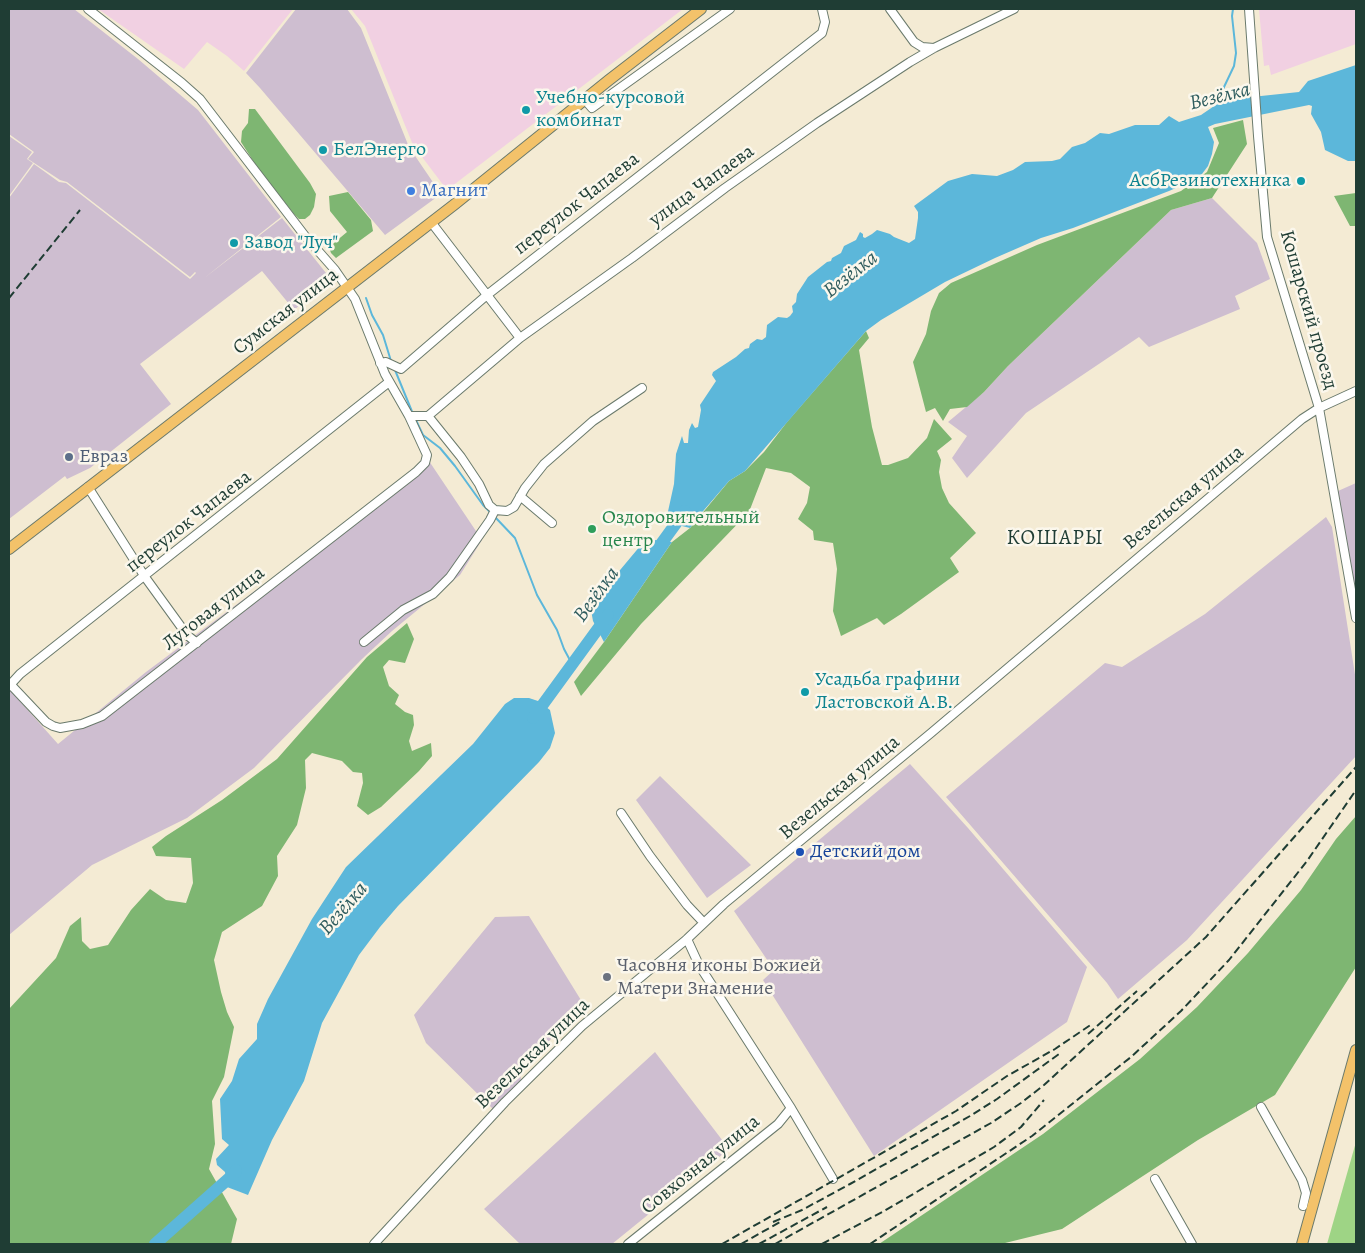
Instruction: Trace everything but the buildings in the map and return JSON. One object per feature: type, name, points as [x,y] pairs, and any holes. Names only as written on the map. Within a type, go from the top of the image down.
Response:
[{"type":"main road","name":"Сумская улица","points":[[9,549],[431,222],[701,9]]},
{"type":"main road","points":[[1302,1244],[1356,1050]]},
{"type":"street","points":[[88,9],[200,99],[355,298],[380,363],[409,416],[428,416],[461,457],[479,484],[489,505],[494,510],[507,511],[514,507],[525,488],[544,464],[593,421],[642,388]]},
{"type":"street","points":[[585,100],[592,108],[730,9]]},
{"type":"street","name":"переулок Чапаева","points":[[380,363],[386,362],[401,369],[487,295],[822,33],[826,22],[822,9]]},
{"type":"street","points":[[890,9],[914,42],[922,47],[934,48]]},
{"type":"street","name":"улица Чапаева","points":[[428,416],[520,338],[817,123],[934,48],[1014,9]]},
{"type":"street","name":"Кошарский проезд","points":[[1249,9],[1267,237],[1319,408],[1356,618]]},
{"type":"street","points":[[910,62],[914,52],[914,42]]},
{"type":"street","points":[[431,222],[520,338]]},
{"type":"street","name":"переулок Чапаева","points":[[10,686],[20,674],[145,577],[389,382]]},
{"type":"street","name":"Везельская улица","points":[[374,1244],[505,1102],[570,1039],[687,940],[724,904],[938,727],[1302,419],[1319,408],[1356,391]]},
{"type":"street","name":"Луговая улица","points":[[10,686],[46,722],[53,726],[60,728],[82,724],[102,716],[416,472],[425,463],[427,455],[409,416]]},
{"type":"street","points":[[88,487],[145,577],[187,635],[197,644]]},
{"type":"street","points":[[520,496],[552,523]]},
{"type":"street","points":[[364,642],[403,610],[433,594],[450,577],[490,520],[494,510]]},
{"type":"street","points":[[620,813],[687,905],[704,923]]},
{"type":"street","points":[[687,940],[699,965],[791,1108],[833,1179]]},
{"type":"street","points":[[1261,1107],[1302,1180],[1306,1193],[1303,1206]]},
{"type":"street","name":"Совхозная улица","points":[[628,1244],[778,1124],[791,1108]]},
{"type":"street","points":[[1155,1179],[1192,1244]]},
{"type":"shaded area","points":[[9,9],[74,9],[138,59],[198,110],[281,217],[203,279],[282,218],[326,273],[327,279],[325,284],[294,310],[262,271],[140,364],[171,404],[90,468],[67,479],[65,476],[9,519],[9,198],[34,164],[59,182],[66,183],[190,279],[196,273],[190,277],[67,182],[60,180],[28,159],[34,152],[9,134]]},
{"type":"shaded area","points":[[98,9],[293,9],[244,71],[207,42],[184,69]]},
{"type":"shaded area","points":[[296,9],[347,9],[361,28],[409,147],[441,194],[385,235],[246,73]]},
{"type":"shaded area","points":[[351,9],[683,9],[447,190],[413,145],[365,26]]},
{"type":"shaded area","points":[[1259,9],[1356,9],[1356,44],[1271,75],[1269,65],[1264,66]]},
{"type":"shaded area","points":[[9,136],[32,152],[27,159],[33,163],[9,196]]},
{"type":"shaded area","points":[[1212,198],[1257,243],[1270,279],[1235,296],[1240,309],[1149,347],[1139,337],[1026,413],[967,478],[952,458],[967,436],[948,422],[984,392],[1008,366],[1171,210]]},
{"type":"shaded area","points":[[429,461],[482,540],[460,575],[392,631],[362,659],[254,768],[187,818],[92,865],[9,935],[9,689],[58,744],[146,672]]},
{"type":"shaded area","points":[[1356,483],[1356,590],[1355,590],[1338,491]]},
{"type":"shaded area","points":[[1326,517],[1332,527],[1356,681],[1356,756],[1187,940],[1118,999],[1107,983],[946,797],[1105,663],[1122,667],[1205,614]]},
{"type":"shaded area","points":[[910,764],[968,828],[1087,967],[1067,1022],[874,1156],[763,980],[774,970],[734,911]]},
{"type":"shaded area","points":[[660,776],[751,865],[707,898],[636,800]]},
{"type":"shaded area","points":[[529,916],[584,1005],[520,1071],[521,1081],[493,1109],[426,1043],[414,1015],[495,917]]},
{"type":"shaded area","points":[[655,1052],[729,1149],[612,1244],[520,1244],[484,1209]]},
{"type":"green space","points":[[249,109],[255,109],[310,183],[316,194],[314,207],[310,215],[305,219],[299,219],[294,214],[259,170],[241,142],[242,131],[248,123]]},
{"type":"green space","points":[[1243,120],[1247,144],[1212,198],[1171,210],[967,407],[950,409],[943,421],[935,408],[926,412],[913,362],[926,334],[931,311],[939,293],[951,283],[1037,245],[1181,191],[1207,172],[1219,143],[1213,128]]},
{"type":"green space","points":[[348,192],[371,220],[373,231],[336,258],[331,253],[329,247],[347,232],[330,211],[329,196]]},
{"type":"green space","points":[[1356,193],[1356,226],[1350,226],[1334,196]]},
{"type":"green space","points":[[866,331],[869,338],[859,350],[872,427],[882,465],[888,465],[908,458],[927,438],[934,419],[952,439],[937,451],[941,460],[939,472],[942,488],[949,503],[976,533],[950,558],[959,572],[884,625],[877,618],[841,636],[833,611],[837,569],[833,543],[814,540],[813,531],[798,519],[807,503],[810,487],[791,473],[766,468],[749,512],[641,624],[581,696],[574,682],[604,642],[672,542],[690,528],[729,481],[745,471],[764,452],[787,422]]},
{"type":"green space","points":[[407,623],[414,639],[405,663],[389,660],[383,667],[389,686],[399,695],[395,704],[405,712],[413,715],[414,725],[409,741],[412,751],[431,743],[432,756],[381,807],[368,815],[357,806],[363,783],[362,773],[353,772],[342,761],[312,753],[305,760],[306,788],[297,825],[277,856],[278,876],[262,906],[222,932],[214,960],[221,992],[234,1027],[224,1077],[212,1101],[215,1144],[209,1169],[237,1219],[231,1244],[9,1244],[9,1009],[56,958],[70,926],[81,917],[82,941],[90,949],[108,945],[131,910],[150,889],[166,900],[186,903],[193,883],[191,858],[156,856],[152,847],[222,800],[277,759],[367,657]]},
{"type":"green space","points":[[1356,816],[1356,967],[1275,1095],[1198,1140],[1062,1229],[1001,1244],[879,1244],[1043,1134],[1140,1059],[1197,1007],[1248,953],[1301,890],[1336,839]]},
{"type":"green space","points":[[1356,1142],[1356,1244],[1327,1244]]},
{"type":"water","points":[[1356,65],[1356,161],[1348,161],[1325,150],[1321,132],[1311,114],[1312,106],[1309,105],[1208,127],[1214,142],[1208,166],[1202,174],[1190,182],[1169,191],[1073,228],[1041,238],[995,258],[945,282],[881,320],[866,331],[745,471],[729,481],[690,528],[674,524],[667,516],[674,484],[676,454],[682,436],[684,443],[688,443],[689,430],[692,423],[695,428],[698,427],[700,405],[716,381],[712,375],[713,372],[749,348],[750,344],[757,339],[762,340],[766,337],[767,325],[778,317],[787,318],[790,316],[793,312],[792,306],[796,302],[797,294],[808,277],[841,253],[844,246],[856,240],[860,232],[865,238],[877,230],[909,243],[915,239],[918,218],[918,212],[914,206],[948,181],[972,174],[997,176],[1013,170],[1025,162],[1060,159],[1072,147],[1085,143],[1100,133],[1109,134],[1135,125],[1159,125],[1169,116],[1179,122],[1201,115],[1223,100],[1299,92],[1308,81]]},
{"type":"water","points":[[646,539],[672,542],[604,642],[593,621],[591,610],[595,600]]},
{"type":"water","points":[[514,698],[529,698],[538,701],[550,710],[555,733],[550,748],[539,762],[398,906],[359,955],[322,1023],[304,1081],[272,1140],[248,1195],[227,1187],[225,1172],[217,1165],[216,1159],[229,1145],[222,1139],[220,1099],[232,1081],[239,1059],[257,1039],[257,1024],[268,999],[312,919],[346,867],[473,744],[505,704]]},
{"type":"waterway","points":[[1223,100],[1224,87],[1234,66],[1236,53],[1233,9]]},
{"type":"waterway","points":[[366,298],[372,315],[383,335],[391,361]]},
{"type":"waterway","points":[[395,370],[413,414]]},
{"type":"waterway","points":[[415,418],[423,435],[440,448],[491,513]]},
{"type":"waterway","name":"Везёлка","points":[[653,555],[685,511]]},
{"type":"waterway","points":[[494,516],[515,538],[537,595],[557,630],[572,664]]},
{"type":"waterway","name":"Везёлка","points":[[533,718],[608,615]]},
{"type":"waterway","name":"Везёлка","points":[[155,1244],[235,1173],[236,1170]]},
{"type":"railway","points":[[9,298],[80,210]]},
{"type":"railway","points":[[775,1244],[991,1123],[1044,1085],[1206,937],[1356,767]]},
{"type":"railway","points":[[870,1244],[1032,1136],[1131,1057],[1181,1011],[1229,960],[1307,861],[1356,790]]},
{"type":"railway","points":[[1088,1034],[1137,991]]},
{"type":"railway","points":[[722,1244],[956,1111],[1007,1076],[1055,1049],[1092,1024]]},
{"type":"railway","points":[[773,1222],[802,1210],[970,1116],[1059,1054]]},
{"type":"railway","points":[[822,1244],[884,1211],[994,1147],[1021,1127],[1044,1100]]},
{"type":"railway","points":[[759,1244],[827,1207]]},
{"type":"railway","points":[[741,1244],[780,1222]]},
{"type":"place","name":"Учебно-курсовой комбинат","points":[[526,110]]},
{"type":"place","name":"БелЭнерго","points":[[323,150]]},
{"type":"place","name":"АсбРезинотехника","points":[[1301,181]]},
{"type":"place","name":"Магнит","points":[[411,191]]},
{"type":"place","name":"Завод \"Луч\"","points":[[234,243]]},
{"type":"place","name":"Евраз","points":[[69,457]]},
{"type":"place","name":"Оздоровительный центр","points":[[592,529]]},
{"type":"place","name":"Усадьба графини Ластовской А.В.","points":[[805,692]]},
{"type":"place","name":"Детский дом","points":[[800,852]]},
{"type":"place","name":"Часовня иконы Божией Матери Знамение","points":[[607,977]]},
{"type":"district","name":"КОШАРЫ","points":[[1055,539]]}]
